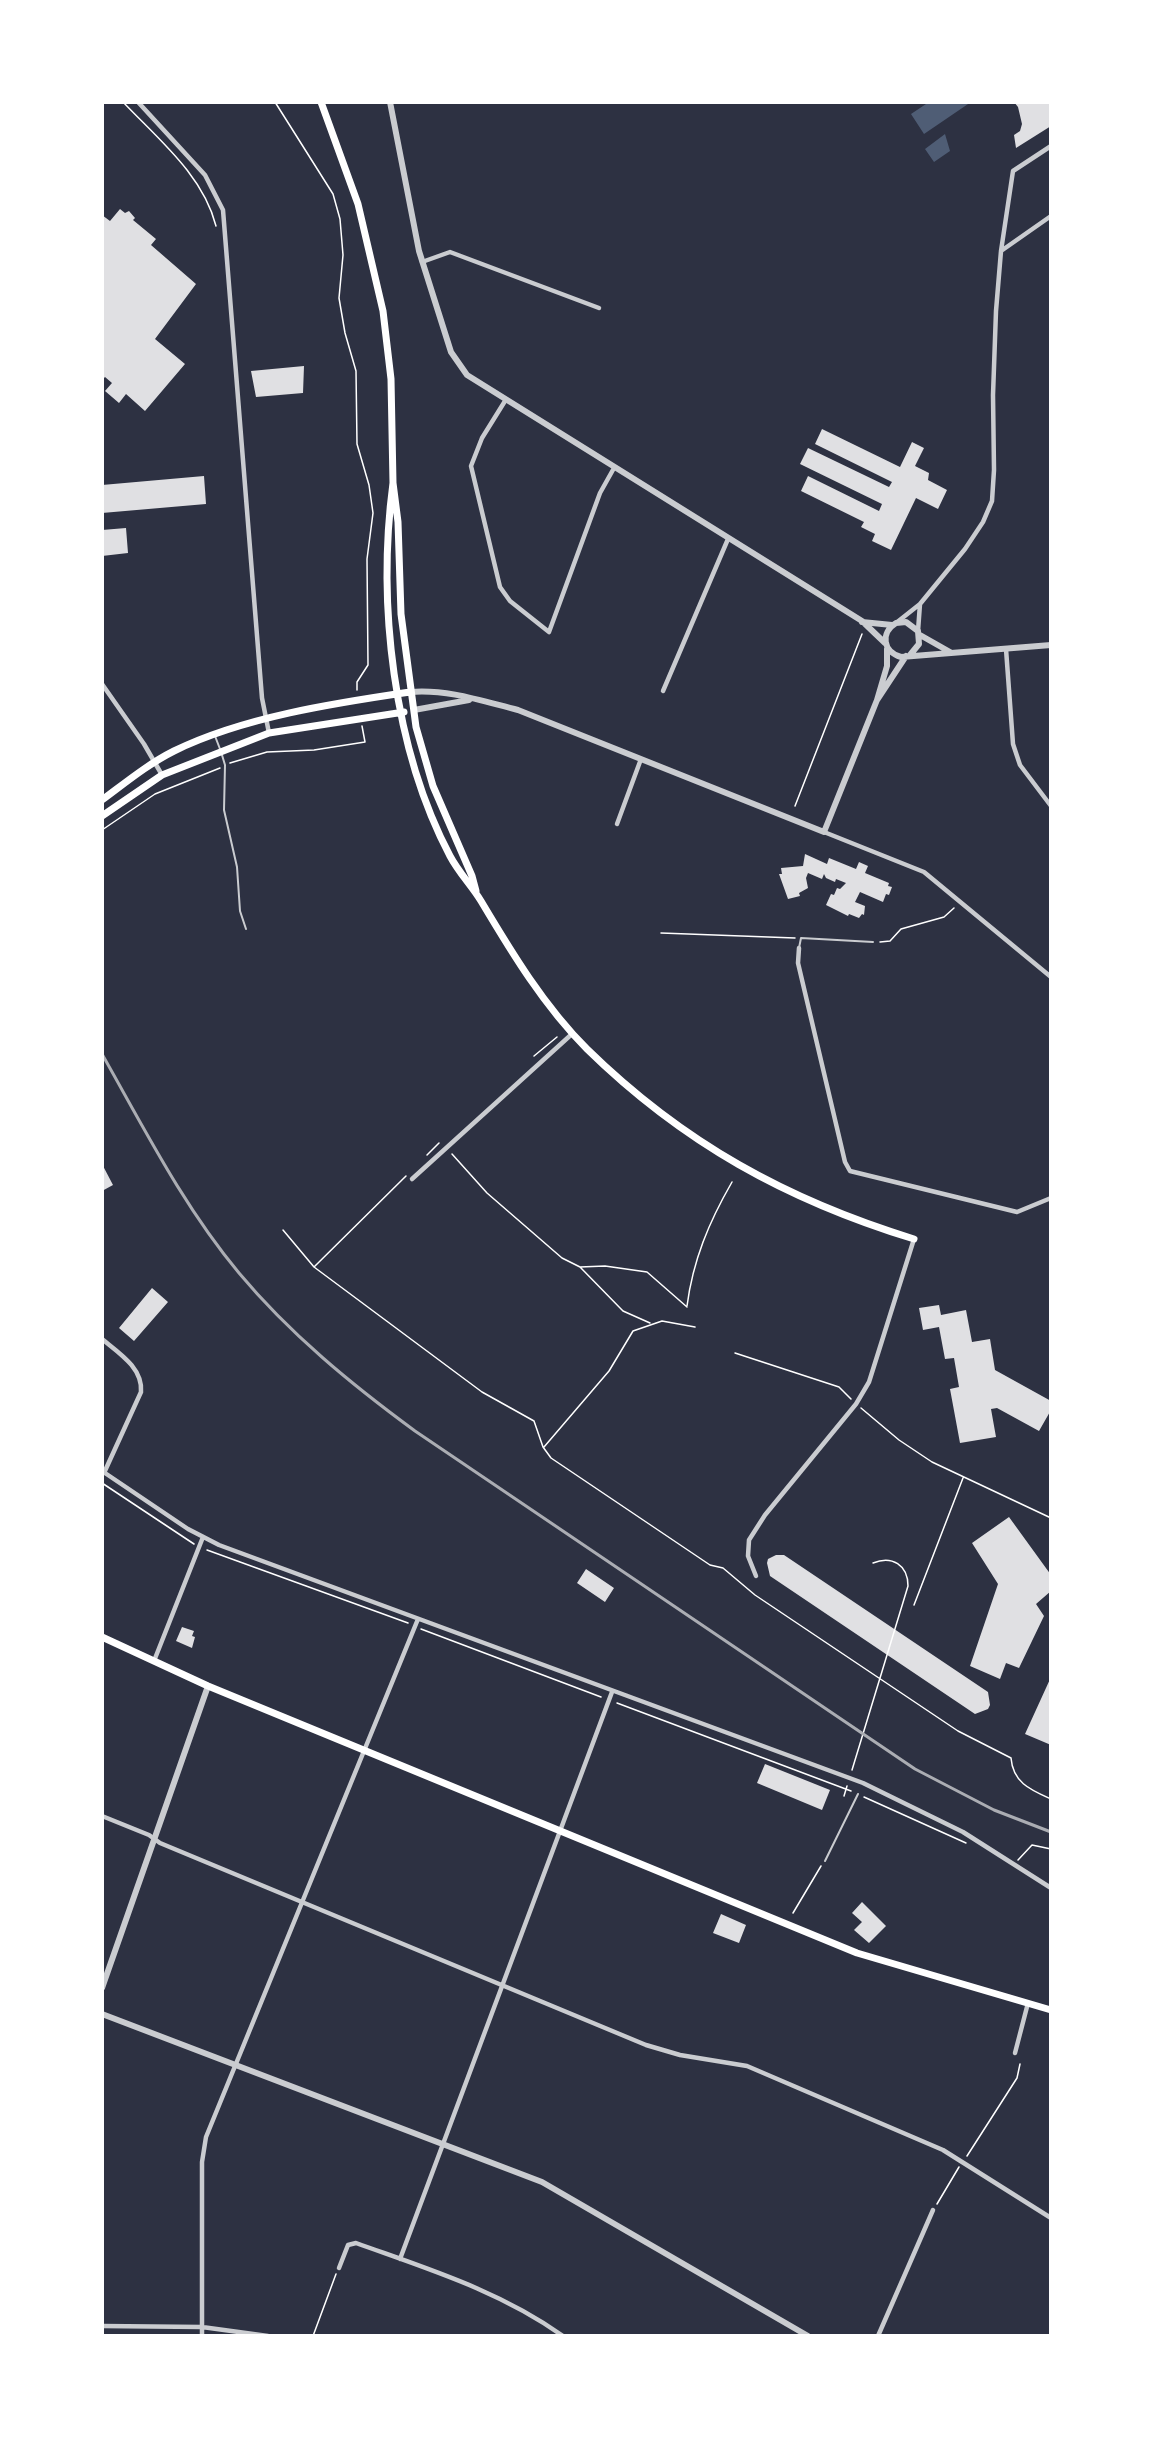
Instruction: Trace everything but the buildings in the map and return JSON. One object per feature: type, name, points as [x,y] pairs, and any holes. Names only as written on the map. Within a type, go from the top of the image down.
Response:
[{"type":"main road","points":[[321,102],[352,184],[378,281],[391,380],[393,483],[398,522],[401,614],[410,692],[433,786],[472,876],[477,894]]},
{"type":"main road","points":[[393,483],[386,548],[386,575],[399,694],[417,776],[450,856],[545,1000],[573,1033],[617,1076],[665,1115],[727,1159],[812,1203],[914,1239]]},
{"type":"main road","points":[[102,800],[154,763],[190,744],[312,708],[410,692]]},
{"type":"main road","points":[[102,816],[162,775],[220,750],[269,734],[414,710]]},
{"type":"main road","points":[[102,1637],[208,1686],[857,1953],[1051,2010]]},
{"type":"street","points":[[138,102],[205,175],[223,210],[269,734]]},
{"type":"street","points":[[390,102],[422,262],[456,360],[476,383],[862,621],[895,655],[969,653],[1051,645]]},
{"type":"street","points":[[824,832],[877,700],[888,660],[886,633],[920,604],[975,535],[992,501],[993,395],[1000,251],[1013,171],[1051,146]]},
{"type":"street","points":[[1000,251],[1051,216]]},
{"type":"street","points":[[422,262],[450,252],[599,308]]},
{"type":"street","points":[[505,401],[473,454],[473,480],[501,586],[510,601],[549,632],[600,493],[614,468]]},
{"type":"street","points":[[663,691],[728,539]]},
{"type":"street","points":[[877,700],[919,644],[920,604]]},
{"type":"street","points":[[862,621],[894,624],[906,622],[950,652]]},
{"type":"street","points":[[1006,649],[1013,744],[1020,765],[1031,784],[1051,806]]},
{"type":"street","points":[[102,684],[162,775]]},
{"type":"street","points":[[410,692],[454,692],[469,700],[518,710],[924,872],[1051,977]]},
{"type":"street","points":[[414,710],[469,700]]},
{"type":"street","points":[[617,824],[641,759]]},
{"type":"street","points":[[799,948],[800,973],[845,1162],[850,1171],[1017,1212],[1051,1198]]},
{"type":"street","points":[[412,1179],[573,1033]]},
{"type":"street","points":[[756,1576],[747,1548],[754,1530],[856,1404],[869,1382],[914,1239]]},
{"type":"street","points":[[102,1339],[137,1372],[142,1384],[141,1392],[103,1472],[203,1537],[873,1788],[970,1836],[1051,1888]]},
{"type":"street","points":[[154,1661],[203,1537]]},
{"type":"street","points":[[202,2336],[203,2148],[418,1619]]},
{"type":"street","points":[[102,1988],[208,1686]]},
{"type":"street","points":[[400,2259],[558,1831],[612,1692]]},
{"type":"street","points":[[102,1816],[303,1903],[646,2045],[680,2055],[747,2066],[963,2162],[1051,2218]]},
{"type":"street","points":[[1015,2053],[1028,2003]]},
{"type":"street","points":[[102,2014],[444,2143],[560,2190],[808,2336]]},
{"type":"street","points":[[878,2336],[933,2210]]},
{"type":"street","points":[[339,2268],[351,2243],[496,2296],[563,2336]]},
{"type":"street","points":[[102,2326],[202,2327],[268,2336]]},
{"type":"lane","points":[[215,736],[225,765],[224,810],[237,867],[240,911],[246,928]]},
{"type":"lane","points":[[799,948],[801,938],[873,942]]},
{"type":"lane","points":[[825,1861],[858,1794]]},
{"type":"path","points":[[123,102],[199,186],[213,215],[219,236]]},
{"type":"path","points":[[275,102],[329,188],[340,219],[343,255],[339,298],[357,382],[357,444],[369,485],[373,513],[367,559],[368,665],[357,682],[356,694]]},
{"type":"path","points":[[795,806],[862,634]]},
{"type":"path","points":[[362,725],[365,742]]},
{"type":"path","points":[[873,942],[890,941],[901,929],[945,917],[959,902]]},
{"type":"path","points":[[661,933],[801,938]]},
{"type":"path","points":[[534,1056],[557,1037]]},
{"type":"path","points":[[422,1160],[439,1143]]},
{"type":"path","points":[[445,1149],[509,1214],[562,1258],[580,1267],[623,1311],[651,1324]]},
{"type":"path","points":[[314,1267],[405,1176]]},
{"type":"path","points":[[580,1267],[605,1266],[647,1272],[687,1307],[690,1281],[701,1244],[732,1182]]},
{"type":"path","points":[[283,1230],[314,1267],[482,1392],[534,1421],[543,1447],[551,1458],[710,1565],[723,1568],[755,1595],[958,1731],[1011,1758],[1014,1773],[1022,1784],[1051,1799]]},
{"type":"path","points":[[543,1447],[609,1371],[633,1331],[662,1321],[695,1327]]},
{"type":"path","points":[[735,1353],[839,1387],[898,1440],[932,1462],[1051,1518]]},
{"type":"path","points":[[914,1605],[963,1477]]},
{"type":"path","points":[[102,1483],[199,1546]]},
{"type":"path","points":[[851,1774],[908,1586],[906,1573],[897,1563],[887,1559],[873,1563]]},
{"type":"path","points":[[844,1797],[847,1785]]},
{"type":"path","points":[[1019,1859],[1032,1845],[1051,1849]]},
{"type":"path","points":[[793,1912],[825,1861]]},
{"type":"path","points":[[933,2210],[1017,2078],[1020,2064]]},
{"type":"path","points":[[313,2336],[339,2268]]},
{"type":"water","points":[[929,102],[971,102],[924,134],[911,114]]},
{"type":"water","points":[[945,134],[950,151],[934,162],[925,149]]},
{"type":"railway","points":[[102,1054],[166,1167],[219,1248],[279,1317],[368,1395],[415,1431],[915,1769],[994,1810],[1051,1832]]}]
